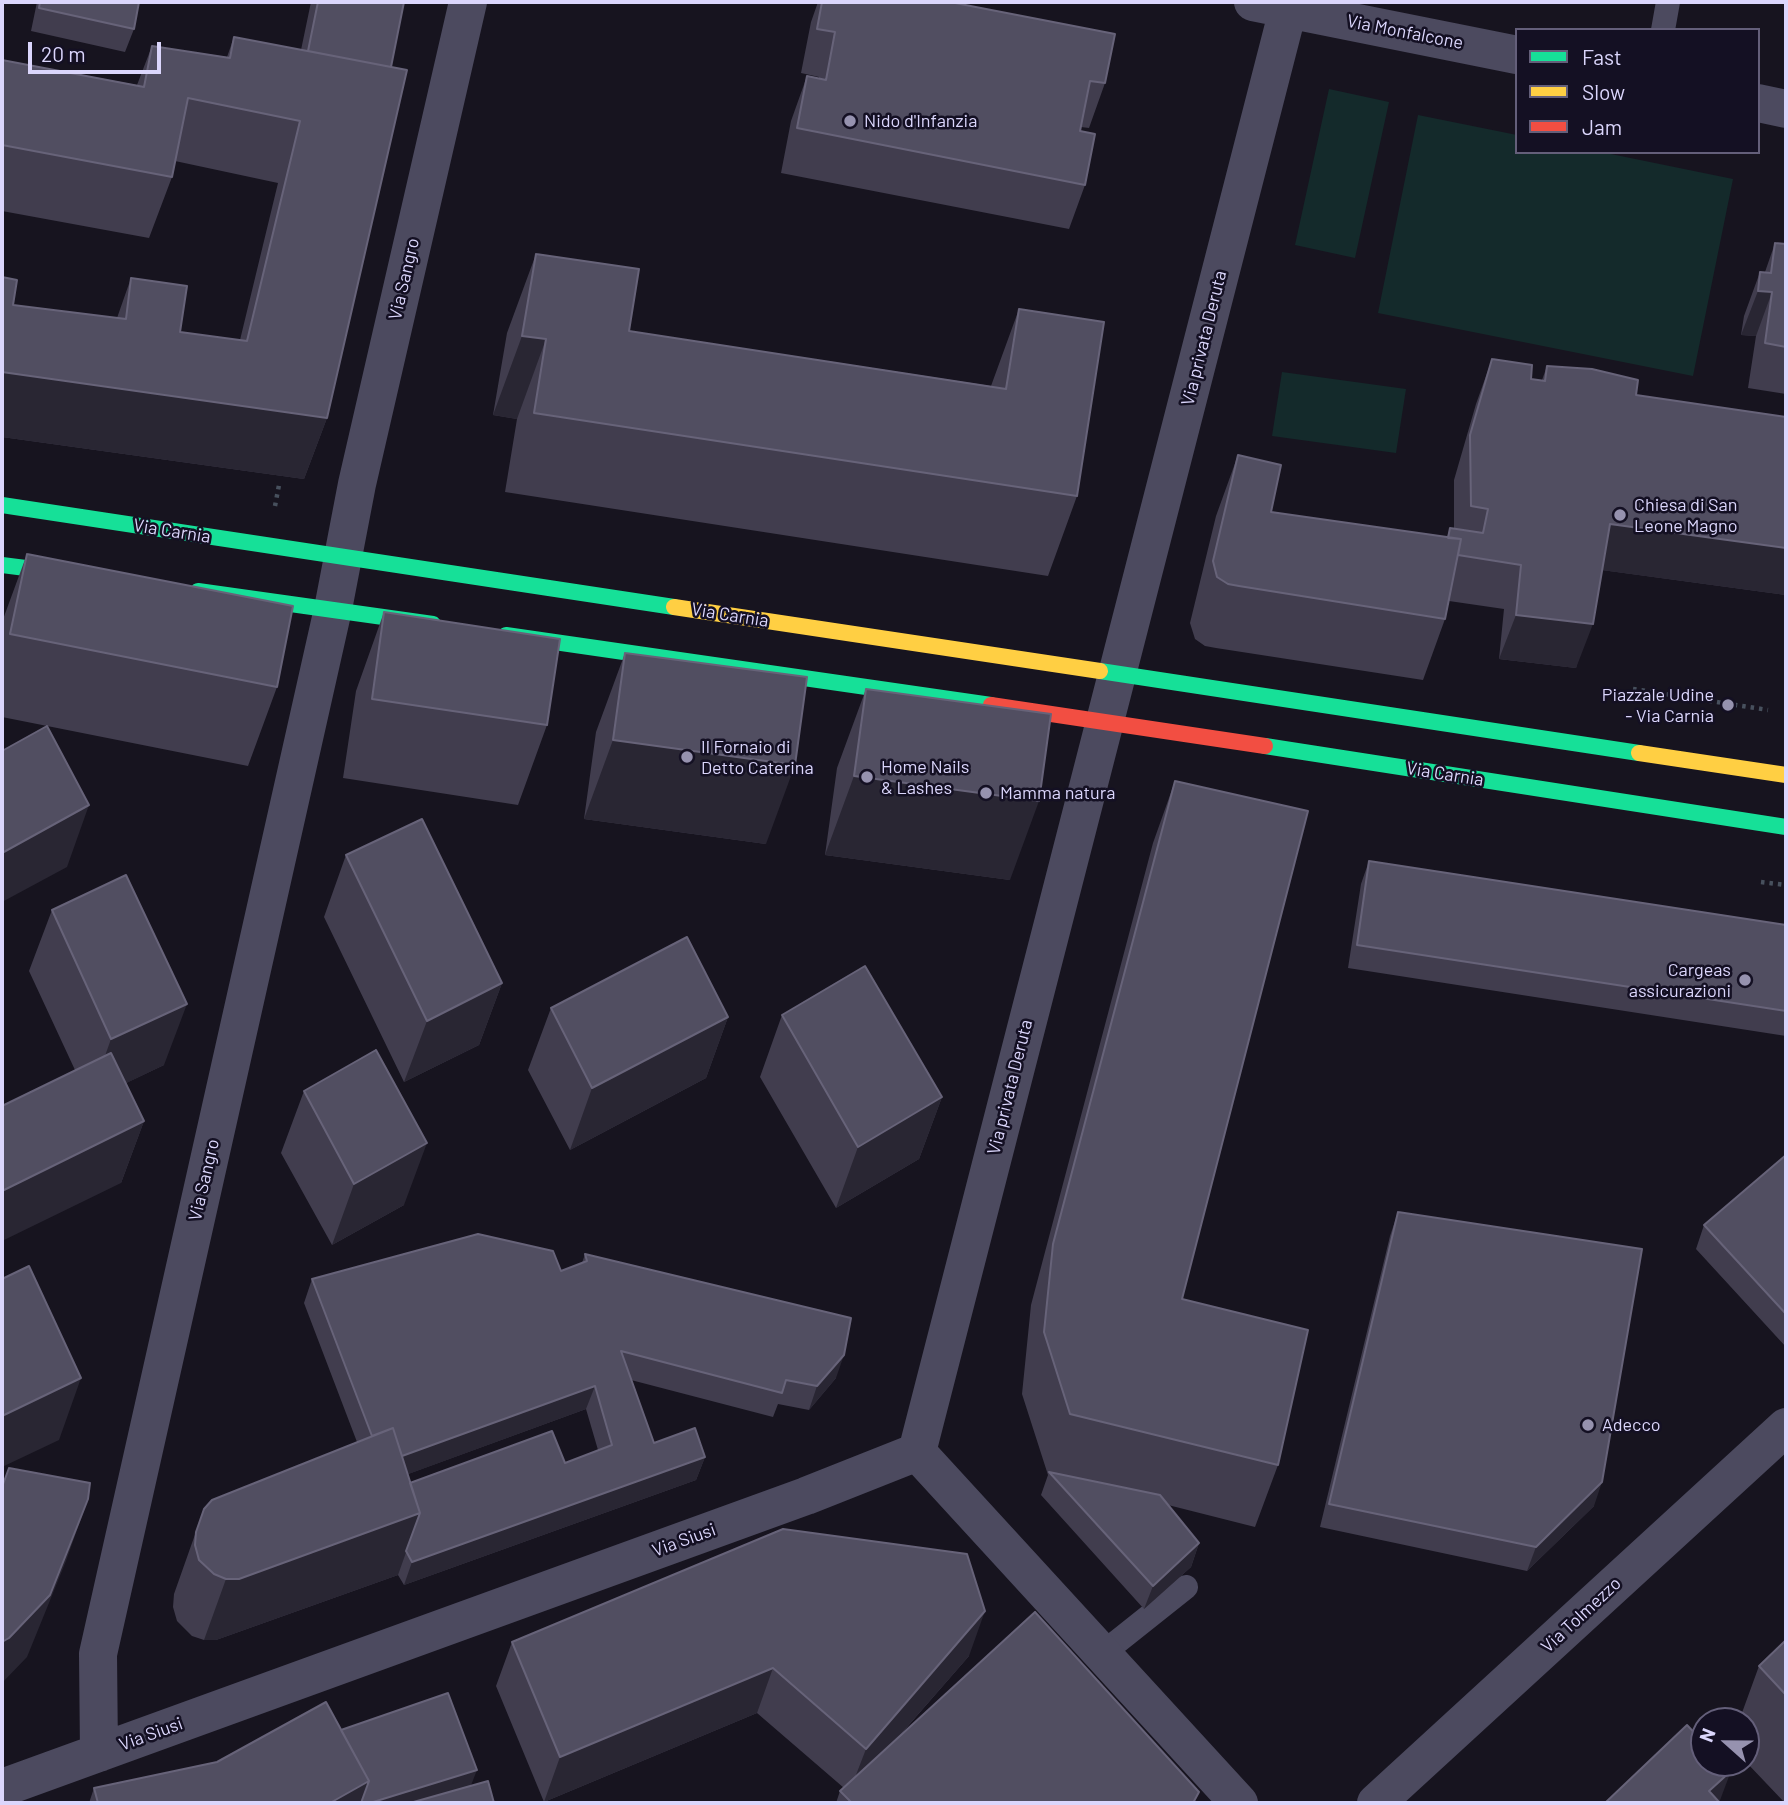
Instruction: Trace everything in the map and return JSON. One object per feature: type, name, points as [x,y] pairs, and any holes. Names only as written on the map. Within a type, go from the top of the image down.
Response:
[{"type":"street","name":"Via Sangro","points":[[343,557],[357,484],[468,2]]},
{"type":"street","name":"Via Monfalcone","points":[[1277,4],[1515,55]]},
{"type":"street","name":"Via privata Deruta","points":[[1117,674],[1277,4]]},
{"type":"street","points":[[1760,103],[1786,109]]},
{"type":"street","name":"Via Carnia","points":[[2,505],[1786,775]]},
{"type":"street","points":[[333,610],[343,557]]},
{"type":"street","points":[[2,565],[83,575]]},
{"type":"street","points":[[177,588],[449,626]]},
{"type":"street","name":"Via Sangro","points":[[99,1753],[98,1654],[333,610]]},
{"type":"street","name":"Via Carnia","points":[[490,632],[1104,721],[1786,827]]},
{"type":"street","points":[[1104,721],[1117,674]]},
{"type":"street","name":"Via privata Deruta","points":[[917,1452],[1104,721]]},
{"type":"street","name":"Via Tolmezzo","points":[[1376,1803],[1786,1427]]},
{"type":"street","points":[[917,1452],[1239,1803]]},
{"type":"street","name":"Via Siusi","points":[[2,1788],[806,1496],[917,1452]]},
{"type":"lane","points":[[1663,28],[1668,2]]},
{"type":"lane","points":[[1103,1653],[1186,1587]]},
{"type":"path","points":[[1633,689],[1768,710]]},
{"type":"path","points":[[1761,882],[1786,885]]},
{"type":"green space","points":[[1329,89],[1389,102],[1355,258],[1295,245]]},
{"type":"green space","points":[[1418,115],[1515,135],[1515,154],[1611,154],[1733,179],[1693,376],[1378,313]]},
{"type":"green space","points":[[1282,372],[1406,389],[1396,453],[1272,436]]},
{"type":"building","points":[[40,2],[139,2],[134,29],[39,8]]},
{"type":"building","points":[[318,2],[404,2],[391,67],[308,51]]},
{"type":"building","points":[[822,2],[950,2],[1115,34],[1105,83],[1090,81],[1080,131],[1095,134],[1085,185],[797,128],[807,76],[826,80],[835,32],[817,29]]},
{"type":"building","points":[[234,37],[407,70],[327,418],[2,372],[2,277],[17,280],[13,305],[126,319],[131,278],[187,286],[180,332],[247,341],[300,121],[188,98],[172,177],[2,145],[2,60],[144,87],[152,46],[230,58]]},
{"type":"building","points":[[1775,243],[1786,244],[1786,347],[1765,343],[1772,292],[1758,291],[1760,272],[1771,273]]},
{"type":"building","points":[[536,254],[639,269],[629,331],[1006,389],[1019,309],[1104,322],[1077,496],[534,413],[546,339],[522,336]]},
{"type":"building","name":"Chiesa di San Leone Magno","points":[[1492,359],[1532,365],[1531,379],[1545,381],[1547,366],[1592,369],[1638,380],[1636,395],[1786,417],[1786,548],[1610,524],[1593,624],[1516,615],[1521,565],[1458,555],[1461,539],[1448,538],[1450,528],[1483,533],[1488,509],[1471,506],[1470,435]]},
{"type":"building","points":[[1238,455],[1281,465],[1271,512],[1461,539],[1445,619],[1228,584],[1217,577],[1213,561]]},
{"type":"building","points":[[27,554],[293,606],[277,687],[10,634]]},
{"type":"building","points":[[384,612],[560,639],[547,725],[372,699]]},
{"type":"building","points":[[625,653],[807,677],[795,765],[613,740]]},
{"type":"building","points":[[866,689],[1051,714],[1039,801],[854,776]]},
{"type":"building","points":[[47,726],[89,805],[2,853],[2,751]]},
{"type":"building","points":[[1175,781],[1308,811],[1182,1299],[1308,1330],[1278,1465],[1070,1414],[1044,1332],[1053,1244]]},
{"type":"building","points":[[422,819],[502,983],[427,1021],[346,855]]},
{"type":"building","points":[[1369,861],[1786,925],[1786,1011],[1357,945]]},
{"type":"building","points":[[126,875],[187,1004],[111,1039],[52,910]]},
{"type":"building","points":[[687,937],[728,1017],[592,1088],[551,1008]]},
{"type":"building","points":[[865,966],[942,1097],[858,1147],[782,1015]]},
{"type":"building","points":[[376,1050],[427,1143],[354,1184],[304,1091]]},
{"type":"building","points":[[111,1053],[144,1121],[2,1191],[2,1106]]},
{"type":"building","points":[[1786,1155],[1786,1314],[1704,1225]]},
{"type":"building","points":[[1398,1212],[1642,1249],[1602,1482],[1536,1547],[1329,1504]]},
{"type":"building","points":[[478,1234],[553,1251],[561,1271],[587,1261],[585,1254],[851,1318],[844,1355],[817,1386],[786,1380],[782,1393],[621,1351],[654,1443],[695,1428],[705,1457],[412,1562],[406,1551],[420,1513],[410,1483],[552,1431],[565,1463],[612,1445],[595,1386],[402,1456],[393,1428],[372,1436],[312,1279]]},
{"type":"building","points":[[29,1266],[81,1378],[2,1416],[2,1279]]},
{"type":"building","points":[[393,1428],[420,1513],[239,1579],[226,1579],[214,1574],[199,1560],[195,1545],[196,1532],[204,1509],[212,1500]]},
{"type":"building","points":[[9,1468],[90,1483],[88,1499],[50,1595],[2,1642],[2,1487]]},
{"type":"building","points":[[1049,1472],[1160,1495],[1199,1543],[1153,1586]]},
{"type":"building","points":[[783,1529],[967,1554],[985,1611],[866,1749],[773,1668],[560,1757],[512,1642]]},
{"type":"building","points":[[1035,1612],[1199,1792],[1193,1803],[852,1803],[840,1791]]},
{"type":"building","points":[[1786,1640],[1786,1695],[1759,1666]]},
{"type":"building","points":[[448,1693],[477,1770],[370,1803],[361,1803],[369,1781],[341,1730]]},
{"type":"building","points":[[326,1702],[369,1781],[330,1803],[98,1803],[94,1788],[217,1762]]},
{"type":"building","points":[[1687,1725],[1690,1728],[1690,1777],[1724,1777],[1709,1791],[1720,1803],[1605,1803]]},
{"type":"building","points":[[488,1781],[494,1803],[410,1803]]},
{"type":"traffic: fast","points":[[2,505],[674,607]]},
{"type":"traffic: fast","points":[[2,565],[73,574]]},
{"type":"traffic: fast","points":[[198,591],[433,624]]},
{"type":"traffic: fast","points":[[506,635],[991,705]]},
{"type":"traffic: fast","points":[[1100,671],[1639,753]]},
{"type":"traffic: fast","points":[[1265,746],[1786,827]]},
{"type":"traffic: slow","points":[[674,607],[1100,671]]},
{"type":"traffic: slow","points":[[1639,753],[1786,775]]},
{"type":"traffic: jam","points":[[991,705],[1265,746]]},
{"type":"place","name":"Nido d'Infanzia","points":[[850,121]]},
{"type":"place","name":"Chiesa di San Leone Magno","points":[[1620,515]]},
{"type":"place","name":"Piazzale Udine - Via Carnia","points":[[1728,705]]},
{"type":"place","name":"Il Fornaio di Detto Caterina","points":[[687,757]]},
{"type":"place","name":"Home Nails & Lashes","points":[[867,777]]},
{"type":"place","name":"Mamma natura","points":[[986,793]]},
{"type":"place","name":"Cargeas assicurazioni","points":[[1745,980]]},
{"type":"place","name":"Adecco","points":[[1588,1425]]}]
